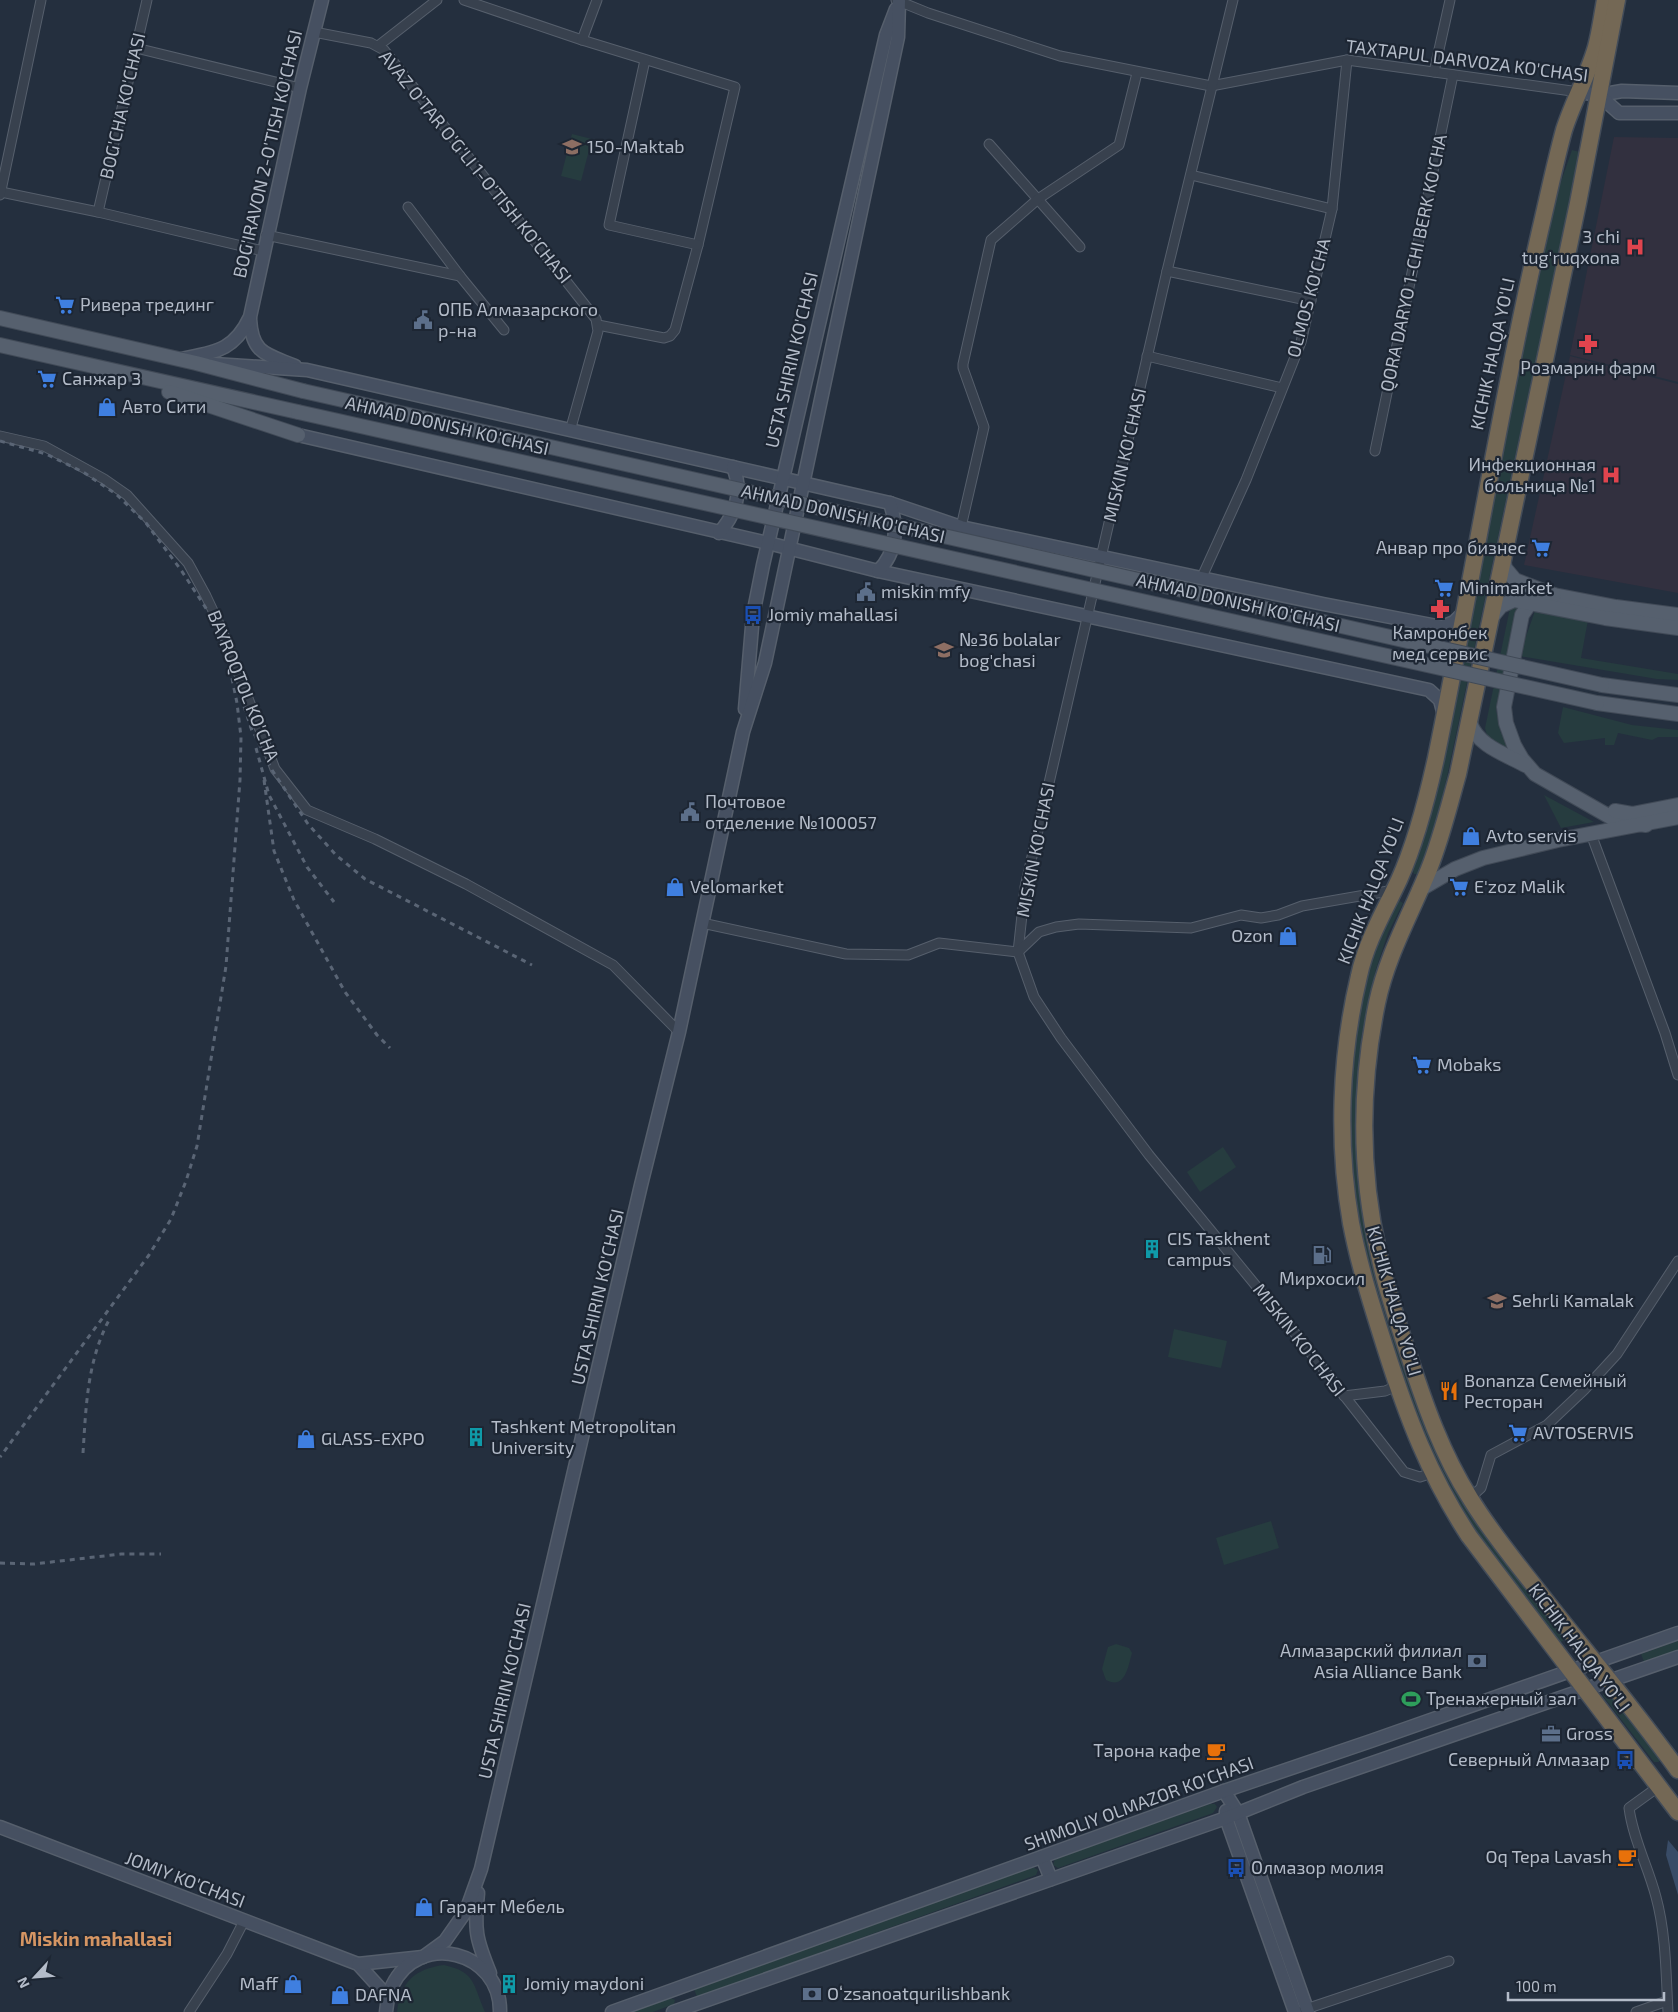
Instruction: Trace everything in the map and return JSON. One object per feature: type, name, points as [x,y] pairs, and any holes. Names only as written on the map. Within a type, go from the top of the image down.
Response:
[{"type":"highway","name":"KICHIK HALQA YO'LI","points":[[1605,0],[1596,47],[1565,128],[1540,232],[1497,435],[1435,764],[1415,840],[1372,936],[1358,977],[1346,1058],[1343,1125],[1346,1182],[1353,1234],[1377,1323],[1397,1386],[1432,1473],[1469,1536],[1678,1812]]},
{"type":"highway","name":"KICHIK HALQA YO'LI","points":[[1617,0],[1458,774],[1436,851],[1385,972],[1370,1040],[1365,1104],[1367,1186],[1373,1230],[1382,1270],[1410,1361],[1444,1450],[1470,1498],[1512,1557],[1594,1663],[1655,1737],[1678,1770]]},
{"type":"highway","points":[[1396,886],[1420,890]]},
{"type":"main road","name":"BOG'IRAVON 2-O'TISH KO'CHASI","points":[[308,370],[260,350],[251,335],[250,317],[266,235],[322,0]]},
{"type":"main road","name":"USTA SHIRIN KO'CHASI","points":[[743,732],[753,615],[768,543],[886,35],[898,0]]},
{"type":"main road","name":"USTA SHIRIN KO'CHASI","points":[[424,1957],[445,1941],[455,1929],[466,1911],[481,1869],[641,1185],[679,1032],[743,732],[765,663],[898,37],[898,0]]},
{"type":"main road","name":"TAXTAPUL DARVOZA KO'CHASI","points":[[1579,92],[1599,95],[1622,91],[1678,93]]},
{"type":"main road","name":"TAXTAPUL DARVOZA KO'CHASI","points":[[1599,95],[1620,112],[1678,114]]},
{"type":"main road","name":"BOG'IRAVON 2-O'TISH KO'CHASI","points":[[181,359],[214,352],[229,345],[240,335],[250,317]]},
{"type":"main road","name":"AHMAD DONISH KO'CHASI","points":[[0,318],[181,359],[303,391],[1602,685],[1678,694]]},
{"type":"main road","name":"AHMAD DONISH KO'CHASI","points":[[0,345],[90,367],[1597,703],[1678,714]]},
{"type":"main road","name":"AHMAD DONISH KO'CHASI","points":[[196,363],[308,370],[890,503],[961,527],[1201,579],[1442,628],[1454,622],[1464,612]]},
{"type":"main road","points":[[90,367],[224,409],[298,435],[768,543],[878,571],[1429,690],[1440,700],[1444,715]]},
{"type":"main road","points":[[719,533],[730,519],[737,502],[738,485],[733,466]]},
{"type":"main road","points":[[878,571],[889,559],[894,540],[895,521],[890,503]]},
{"type":"main road","points":[[1503,555],[1505,568],[1515,580],[1554,595],[1616,607],[1678,615]]},
{"type":"main road","points":[[1554,595],[1530,603],[1522,615],[1504,707],[1508,731],[1526,765],[1542,779],[1612,818],[1646,825]]},
{"type":"main road","points":[[1491,618],[1498,608],[1508,601],[1514,600],[1605,618],[1678,628]]},
{"type":"main road","points":[[1470,722],[1474,733],[1480,740],[1619,813],[1632,814],[1678,805]]},
{"type":"main road","points":[[1420,890],[1455,869],[1483,858],[1591,834],[1678,818]]},
{"type":"main road","name":"SHIMOLIY OLMAZOR KO'CHASI","points":[[612,2012],[1224,1791],[1678,1633]]},
{"type":"main road","points":[[674,2012],[1232,1816],[1303,1787],[1678,1658]]},
{"type":"main road","points":[[1224,1791],[1302,2011]]},
{"type":"main road","name":"JOMIY KO'CHASI","points":[[0,1827],[358,1964]]},
{"type":"main road","points":[[1042,1857],[1051,1879]]},
{"type":"main road","name":"USTA SHIRIN KO'CHASI","points":[[481,1869],[475,1927],[478,1945],[492,1978]]},
{"type":"main road","points":[[358,1964],[437,1954],[460,1956],[476,1964],[492,1978],[505,2012]]},
{"type":"main road","points":[[386,2012],[388,1997],[394,1982],[405,1968],[424,1957]]},
{"type":"main road","points":[[358,1964],[388,1997]]},
{"type":"main road","points":[[680,1987],[688,2007]]},
{"type":"main road","points":[[499,1997],[500,2012]]},
{"type":"street","points":[[41,0],[0,193],[98,212],[263,251]]},
{"type":"street","name":"BOG'CHA KO'CHASI","points":[[98,212],[146,0]]},
{"type":"street","points":[[378,46],[437,0]]},
{"type":"street","points":[[464,0],[582,40],[735,87],[698,245],[675,330],[670,336],[658,337],[598,326],[570,431]]},
{"type":"street","points":[[582,40],[597,0]]},
{"type":"street","name":"TAXTAPUL DARVOZA KO'CHASI","points":[[898,0],[928,13],[1060,56],[1137,73],[1211,86],[1347,60],[1579,92]]},
{"type":"street","name":"MISKIN KO'CHASI","points":[[1233,0],[1167,271],[1025,887],[1018,952],[1034,996],[1061,1038],[1150,1155],[1404,1472],[1420,1477],[1432,1473]]},
{"type":"street","points":[[1434,72],[1450,0]]},
{"type":"street","name":"AVAZ O'TAR O'G'LI 1-O'TISH KO'CHASI","points":[[314,32],[378,46],[384,50],[596,319],[598,326]]},
{"type":"street","points":[[136,48],[300,88]]},
{"type":"street","points":[[645,60],[609,225],[698,245]]},
{"type":"street","name":"OLMOS KO'CHA","points":[[1201,579],[1246,480],[1300,342],[1312,301],[1332,208],[1347,60]]},
{"type":"street","points":[[961,527],[984,427],[963,368],[989,246],[993,238],[1038,199],[1119,145],[1137,73]]},
{"type":"street","name":"QORA DARYO 1-CHI BERK KO'CHA","points":[[1375,451],[1453,75]]},
{"type":"street","points":[[989,144],[1080,247]]},
{"type":"street","points":[[1191,175],[1332,208]]},
{"type":"street","points":[[408,207],[504,330]]},
{"type":"street","points":[[266,235],[460,276]]},
{"type":"street","points":[[1167,271],[1312,301]]},
{"type":"street","points":[[1148,356],[1282,388]]},
{"type":"street","name":"BAYROQTOL KO'CHA","points":[[0,436],[44,446],[104,479],[127,495],[183,557],[206,596],[222,630],[275,769],[307,810],[375,839],[466,884],[613,965],[679,1032]]},
{"type":"street","points":[[1591,834],[1665,1033],[1678,1075]]},
{"type":"street","points":[[702,923],[846,954],[908,955],[939,943],[1018,952],[1039,932],[1056,926],[1079,924],[1191,928],[1241,915],[1261,918],[1278,915],[1311,904],[1396,886]]},
{"type":"street","points":[[1470,1498],[1481,1488],[1491,1455],[1547,1425],[1617,1354],[1678,1261]]},
{"type":"street","points":[[1344,1396],[1385,1390],[1397,1386]]},
{"type":"street","points":[[1658,1786],[1629,1808],[1632,1827],[1656,1897],[1665,1958],[1668,2012]]},
{"type":"street","points":[[189,2012],[227,1954],[244,1921]]},
{"type":"street","points":[[1302,2011],[1449,1961]]},
{"type":"street","points":[[1636,2012],[1667,2001]]},
{"type":"shaded area","name":"3 chi tug'ruqxona","points":[[1614,137],[1678,138],[1678,382],[1570,355]]},
{"type":"shaded area","name":"Инфекционная больница №1","points":[[1570,356],[1678,384],[1678,593],[1524,565]]},
{"type":"green space","points":[[572,134],[592,139],[581,181],[561,176]]},
{"type":"green space","points":[[1572,150],[1580,152],[1435,833],[1418,874],[1414,874],[1412,868],[1558,190]]},
{"type":"green space","points":[[1523,606],[1516,614],[1496,710],[1501,733],[1513,753],[1488,739],[1485,728],[1510,608]]},
{"type":"green space","points":[[1536,608],[1588,620],[1581,658],[1678,674],[1678,680],[1657,679],[1519,656]]},
{"type":"green space","points":[[1563,707],[1632,725],[1678,730],[1678,737],[1658,737],[1652,740],[1618,733],[1614,745],[1605,745],[1605,738],[1564,743],[1558,733]]},
{"type":"green space","points":[[1544,795],[1594,822],[1561,828]]},
{"type":"green space","points":[[1398,900],[1403,903],[1388,933],[1376,969],[1361,1039],[1356,1111],[1359,1173],[1441,1461],[1462,1501],[1473,1517],[1565,1639],[1560,1643],[1466,1521],[1425,1440],[1384,1323],[1362,1241],[1354,1190],[1349,1128],[1351,1075],[1358,1018],[1373,956]]},
{"type":"green space","points":[[1223,1147],[1236,1167],[1200,1192],[1187,1172]]},
{"type":"green space","points":[[1174,1329],[1227,1341],[1221,1368],[1168,1357]]},
{"type":"green space","points":[[1271,1521],[1279,1548],[1224,1565],[1216,1538]]},
{"type":"green space","points":[[1678,1641],[1678,1650],[1644,1662],[1641,1654]]},
{"type":"green space","points":[[1116,1644],[1129,1648],[1132,1653],[1125,1676],[1118,1682],[1112,1682],[1106,1680],[1102,1669],[1108,1647]]},
{"type":"green space","points":[[1606,1690],[1660,1758],[1659,1762],[1654,1762],[1603,1696]]},
{"type":"green space","points":[[1210,1804],[1215,1804],[1217,1807],[1213,1813],[1058,1868],[1053,1865],[1055,1859]]},
{"type":"green space","points":[[1033,1867],[1038,1870],[1036,1875],[697,1997],[694,1989]]},
{"type":"green space","points":[[444,1965],[468,1976],[475,1987],[485,2012],[397,2012],[402,1993],[411,1979],[425,1970]]},
{"type":"green space","points":[[671,1998],[675,2000],[674,2004],[653,2012],[632,2012]]},
{"type":"water","points":[[1668,1840],[1678,1852],[1678,1895],[1666,1855]]},
{"type":"railway","points":[[0,441],[46,454],[83,472],[116,494],[146,523],[181,570],[215,622],[227,654],[237,703],[241,737],[240,780],[226,966],[197,1146],[186,1181],[171,1219],[149,1255],[0,1457]]},
{"type":"railway","points":[[241,697],[252,731]]},
{"type":"railway","points":[[250,725],[272,770],[308,824],[336,855],[365,879],[532,965]]},
{"type":"railway","points":[[256,748],[269,795],[307,867],[334,902]]},
{"type":"railway","points":[[264,780],[274,851],[294,900],[345,992],[377,1035],[390,1048]]},
{"type":"railway","points":[[83,1453],[92,1368],[96,1352],[109,1320]]},
{"type":"railway","points":[[0,1563],[34,1564],[121,1554],[161,1554]]},
{"type":"place","name":"150-Maktab","points":[[572,147]]},
{"type":"place","name":"3 chi tug'ruqxona","points":[[1635,247]]},
{"type":"place","name":"Ривера трединг","points":[[65,305]]},
{"type":"place","name":"ОПБ Алмазарского р-на","points":[[423,320]]},
{"type":"place","name":"Розмарин фарм","points":[[1588,344]]},
{"type":"place","name":"Санжар 3","points":[[47,379]]},
{"type":"place","name":"Авто Сити","points":[[107,407]]},
{"type":"place","name":"Инфекционная больница №1","points":[[1611,475]]},
{"type":"place","name":"Анвар про бизнес","points":[[1541,548]]},
{"type":"place","name":"Minimarket","points":[[1444,588]]},
{"type":"place","name":"miskin mfy","points":[[866,592]]},
{"type":"place","name":"Камронбек мед сервис","points":[[1440,609]]},
{"type":"place","name":"Jomiy mahallasi","points":[[753,615]]},
{"type":"place","name":"№36 bolalar bog'chasi","points":[[944,650]]},
{"type":"place","name":"Почтовое отделение №100057","points":[[690,812]]},
{"type":"place","name":"Avto servis","points":[[1471,836]]},
{"type":"place","name":"Velomarket","points":[[675,887]]},
{"type":"place","name":"E'zoz Malik","points":[[1459,887]]},
{"type":"place","name":"Ozon","points":[[1288,936]]},
{"type":"place","name":"Mobaks","points":[[1422,1065]]},
{"type":"place","name":"CIS Taskhent campus","points":[[1152,1249]]},
{"type":"place","name":"Мирхосил","points":[[1322,1255]]},
{"type":"place","name":"Sehrli Kamalak","points":[[1497,1301]]},
{"type":"place","name":"Bonanza Семейный Ресторан","points":[[1449,1391]]},
{"type":"place","name":"AVTOSERVIS","points":[[1518,1433]]},
{"type":"place","name":"Tashkent Metropolitan University","points":[[476,1437]]},
{"type":"place","name":"GLASS-EXPO","points":[[306,1439]]},
{"type":"place","name":"Алмазарский филиал Asia Alliance Bank","points":[[1477,1661]]},
{"type":"place","name":"Тренажерный зал","points":[[1411,1699]]},
{"type":"place","name":"Gross","points":[[1551,1734]]},
{"type":"place","name":"Тарона кафе","points":[[1216,1751]]},
{"type":"place","name":"Северный Алмазар","points":[[1625,1760]]},
{"type":"place","name":"Oq Tepa Lavash","points":[[1627,1857]]},
{"type":"place","name":"Олмазор молия","points":[[1236,1868]]},
{"type":"place","name":"Гарант Мебель","points":[[424,1907]]},
{"type":"place","name":"Maff","points":[[293,1984]]},
{"type":"place","name":"Jomiy maydoni","points":[[509,1984]]},
{"type":"place","name":"Oʻzsanoatqurilishbank","points":[[812,1994]]},
{"type":"place","name":"DAFNA","points":[[340,1995]]},
{"type":"district","name":"Miskin mahallasi","points":[[96,1939]]}]
